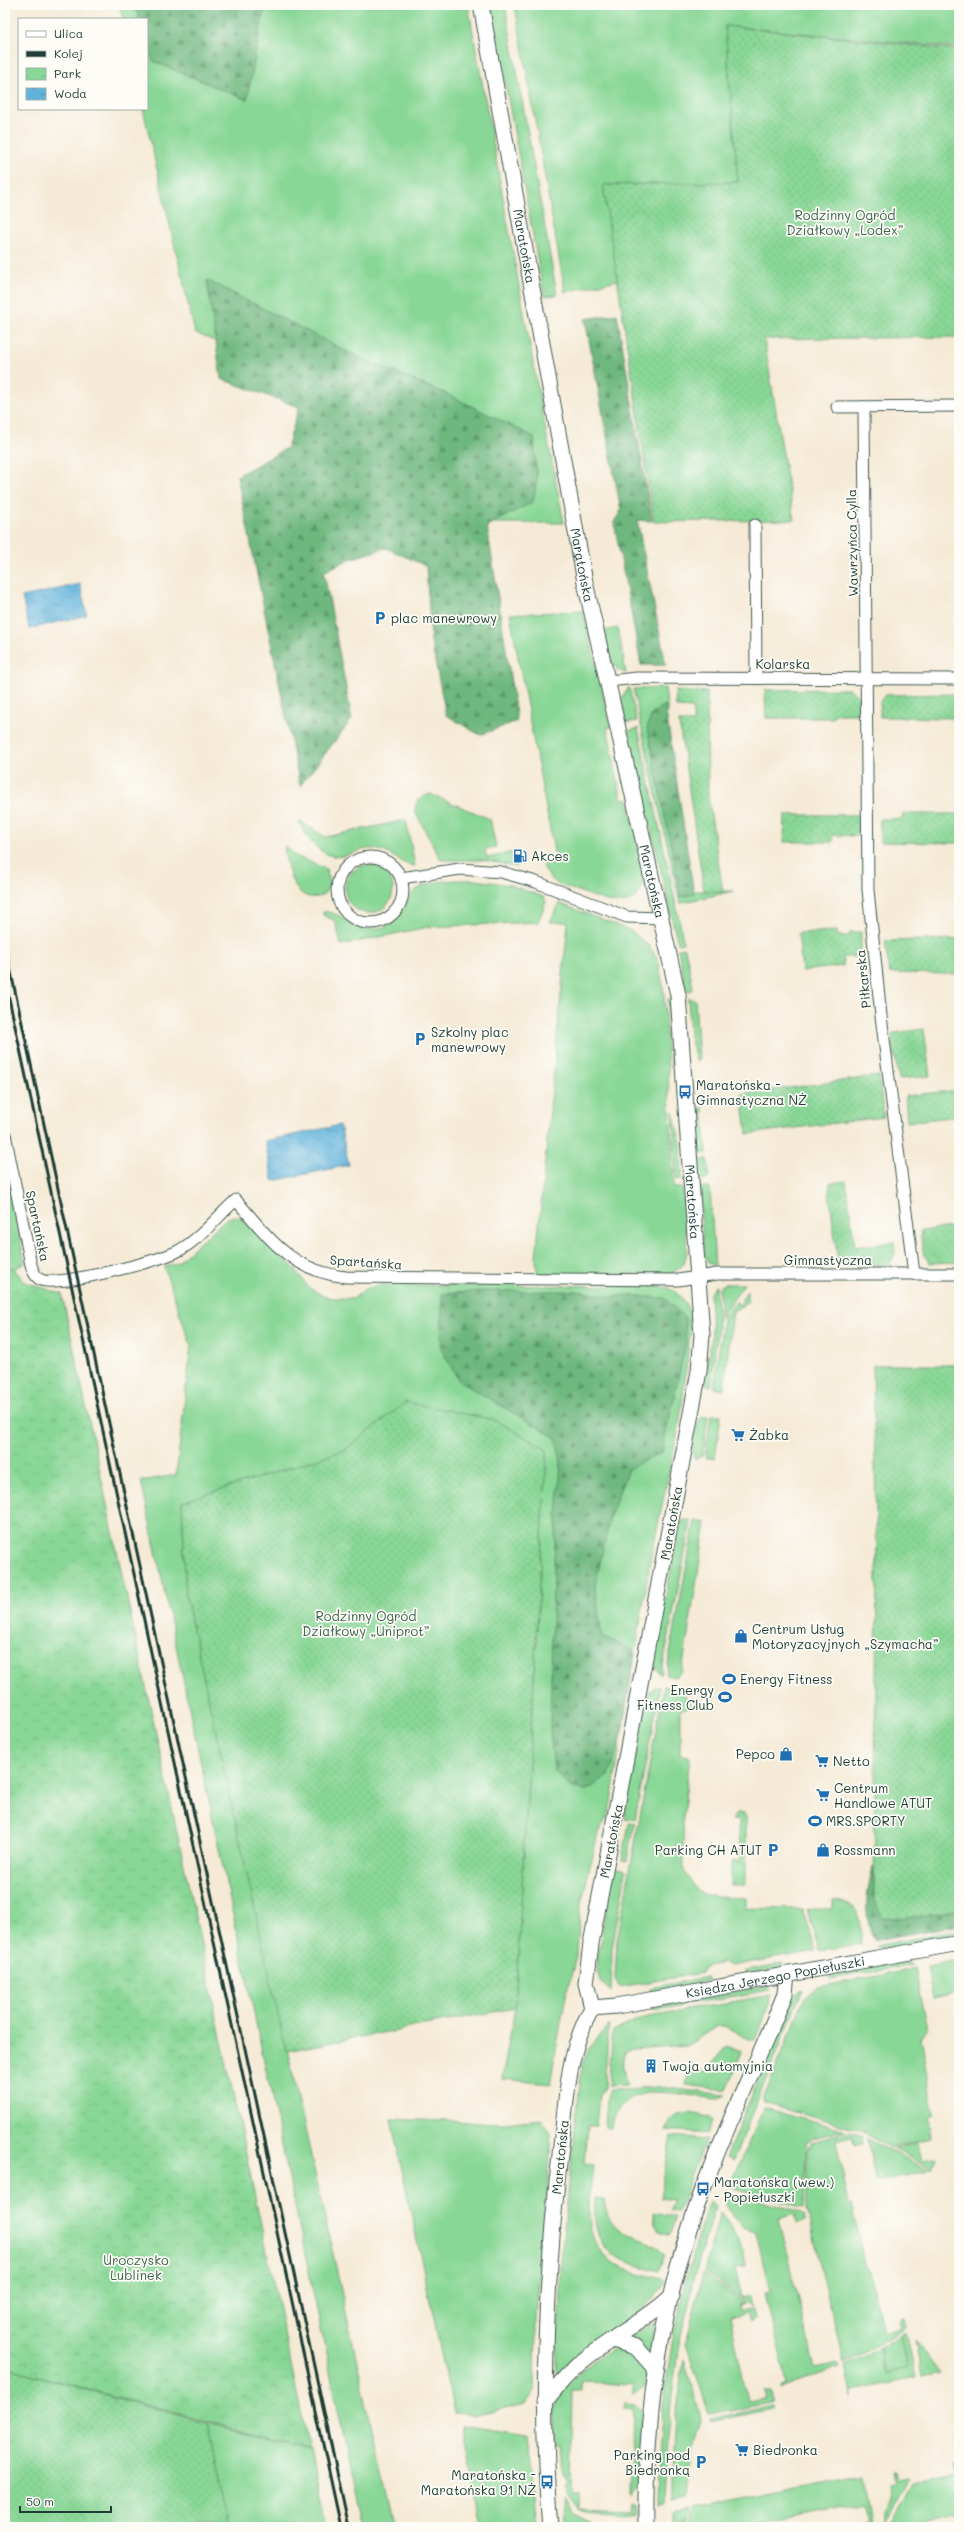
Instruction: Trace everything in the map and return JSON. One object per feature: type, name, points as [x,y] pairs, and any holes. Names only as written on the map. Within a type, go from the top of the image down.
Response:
[{"type":"main road","name":"Maratońska","points":[[481,5],[581,560],[663,918],[678,995],[682,1030],[702,1335],[701,1358],[591,1944],[586,1983],[592,2008],[580,2030],[570,2067],[548,2285],[545,2401],[550,2527]]},
{"type":"main road","name":"Księdza Jerzego Popiełuszki","points":[[592,2008],[617,2006],[959,1943]]},
{"type":"main road","points":[[646,2527],[647,2452],[656,2370],[672,2296],[703,2189],[784,1996],[787,1974]]},
{"type":"main road","points":[[545,2401],[577,2365],[646,2318],[672,2296]]},
{"type":"main road","points":[[612,2340],[636,2347],[656,2370]]},
{"type":"street","points":[[837,407],[959,406]]},
{"type":"street","name":"Wawrzyńca Cylla","points":[[864,407],[867,679]]},
{"type":"street","points":[[755,525],[756,678]]},
{"type":"street","name":"Kolarska","points":[[608,681],[637,678],[959,679]]},
{"type":"street","name":"Piłkarska","points":[[867,679],[868,890],[880,1008],[914,1274]]},
{"type":"street","points":[[366,856],[378,857],[388,862],[401,878],[404,890],[402,901],[389,918],[380,922],[359,922],[349,916],[338,899],[337,888],[339,876],[346,867],[355,860],[366,856]]},
{"type":"street","points":[[401,878],[455,869],[501,872],[536,882],[627,917],[663,918]]},
{"type":"street","name":"Spartańska","points":[[5,1134],[32,1265],[36,1276],[45,1281],[63,1280],[119,1269],[174,1253],[186,1246],[236,1200],[284,1253],[309,1269],[331,1276],[385,1279],[678,1280]]},
{"type":"street","name":"Gimnastyczna","points":[[678,1280],[717,1274],[959,1274]]},
{"type":"green space","points":[[119,5],[468,5],[540,401],[564,523],[493,523],[472,408],[451,440],[195,333],[143,110],[148,110],[148,18],[123,18]]},
{"type":"green space","points":[[134,5],[268,5],[263,14],[247,100],[153,61],[148,46],[148,18],[139,18]]},
{"type":"green space","points":[[491,5],[505,5],[557,295],[544,296]]},
{"type":"green space","points":[[515,5],[959,5],[959,48],[725,26],[738,182],[603,185],[618,280],[565,292]]},
{"type":"green space","name":"Rodzinny Ogród Działkowy „Lodex”","points":[[725,26],[959,50],[959,337],[764,339],[794,520],[654,522],[603,185],[738,182]]},
{"type":"green space","points":[[207,280],[360,358],[447,394],[534,437],[537,481],[533,502],[487,526],[517,721],[480,735],[446,715],[431,641],[426,566],[386,548],[347,560],[324,572],[352,719],[300,786],[237,476],[287,448],[299,407],[221,379]]},
{"type":"green space","points":[[617,314],[652,521],[637,520],[666,665],[641,665],[614,522],[621,511],[585,319]]},
{"type":"green space","points":[[583,611],[611,727],[607,728],[622,800],[628,799],[645,876],[641,889],[636,897],[629,901],[620,903],[601,899],[560,885],[547,874],[542,864],[556,862],[510,614]]},
{"type":"green space","points":[[618,628],[626,673],[620,671],[612,662],[604,631]]},
{"type":"green space","points":[[629,687],[637,721],[626,723],[621,700]]},
{"type":"green space","points":[[665,688],[668,713],[662,713],[692,891],[734,891],[680,903],[633,689]]},
{"type":"green space","points":[[850,689],[859,697],[859,714],[834,714],[833,718],[766,718],[765,690]]},
{"type":"green space","points":[[675,691],[707,692],[708,796],[723,892],[704,891],[679,722],[693,722],[693,708],[676,707]]},
{"type":"green space","points":[[959,694],[959,718],[880,717],[880,702],[885,695]]},
{"type":"green space","points":[[665,705],[694,894],[681,897],[647,728],[652,713]]},
{"type":"green space","points":[[638,728],[681,929],[683,943],[678,944],[628,731]]},
{"type":"green space","points":[[430,794],[490,819],[496,847],[485,849],[487,858],[514,852],[517,867],[483,860],[441,860],[415,812],[416,805],[419,800],[423,796]]},
{"type":"green space","points":[[903,814],[959,814],[959,843],[880,842],[880,819],[902,819]]},
{"type":"green space","points":[[785,815],[859,815],[858,836],[833,835],[832,842],[784,842]]},
{"type":"green space","points":[[406,820],[415,866],[405,864],[389,854],[374,849],[365,849],[344,856],[336,857],[329,855],[310,840],[299,821],[325,837]]},
{"type":"green space","points":[[286,846],[296,856],[326,869],[330,882],[329,887],[324,894],[317,897],[308,897],[301,893],[296,887],[292,880],[287,863],[284,847]]},
{"type":"green space","points":[[369,865],[378,867],[386,872],[391,880],[393,889],[391,898],[386,906],[378,911],[369,913],[360,911],[352,906],[347,898],[345,889],[347,880],[352,872],[360,867]]},
{"type":"green space","points":[[476,880],[510,885],[544,897],[546,902],[538,922],[428,927],[341,945],[335,921],[323,915],[323,912],[330,913],[337,915],[355,925],[370,929],[379,928],[387,926],[393,922],[398,917],[411,895],[422,886],[445,881]]},
{"type":"green space","points":[[559,903],[631,931],[649,946],[658,959],[664,992],[674,1188],[683,1188],[687,1252],[684,1264],[671,1274],[537,1274],[536,1257],[568,922],[550,922]]},
{"type":"green space","points":[[837,931],[838,936],[849,936],[850,932],[861,932],[861,957],[843,957],[843,966],[802,971],[798,933]]},
{"type":"green space","points":[[959,939],[959,974],[889,973],[885,941]]},
{"type":"green space","points":[[685,948],[693,988],[691,991],[686,990],[678,949]]},
{"type":"green space","points":[[688,998],[695,1000],[699,1060],[696,1060],[690,1036]]},
{"type":"green space","points":[[668,999],[672,999],[674,1019],[671,1066]]},
{"type":"green space","points":[[924,1029],[930,1076],[899,1079],[891,1036],[893,1033]]},
{"type":"green space","points":[[879,1076],[884,1117],[747,1134],[742,1094]]},
{"type":"green space","points":[[959,1090],[959,1116],[907,1122],[905,1096]]},
{"type":"green space","points":[[699,1108],[703,1108],[707,1153],[697,1153]]},
{"type":"green space","points":[[673,1112],[681,1143],[682,1180],[676,1179]]},
{"type":"green space","points":[[708,1159],[709,1177],[706,1180],[699,1180],[697,1160]]},
{"type":"green space","points":[[5,1163],[25,1263],[14,1269],[5,1268]]},
{"type":"green space","points":[[846,1181],[855,1247],[894,1242],[895,1254],[889,1265],[838,1263],[829,1191],[830,1183]]},
{"type":"green space","points":[[707,1187],[710,1189],[715,1266],[709,1263],[704,1255],[699,1188]]},
{"type":"green space","points":[[233,1216],[242,1218],[295,1269],[308,1287],[325,1297],[353,1299],[365,1289],[377,1285],[658,1286],[671,1289],[676,1292],[687,1306],[692,1318],[680,1421],[650,1562],[609,1814],[598,1833],[580,1908],[577,1953],[565,2000],[550,2084],[502,2079],[515,2008],[547,1450],[406,1402],[345,1450],[182,1502],[186,1597],[394,2527],[363,2527],[141,1481],[176,1475],[191,1346],[164,1267],[177,1263],[226,1219]]},
{"type":"green space","points":[[959,1226],[959,1262],[930,1263],[924,1255],[920,1231]]},
{"type":"green space","name":"Uroczysko Lublinek","points":[[5,1268],[14,1269],[25,1282],[62,1294],[309,2449],[5,2367]]},
{"type":"green space","points":[[725,1284],[744,1284],[721,1318],[719,1287]]},
{"type":"green space","points":[[716,1285],[718,1326],[711,1386],[704,1384],[712,1336],[710,1293]]},
{"type":"green space","points":[[478,1291],[578,1291],[611,1297],[625,1295],[664,1298],[685,1317],[686,1343],[662,1452],[628,1469],[610,1517],[595,1586],[602,1637],[635,1651],[619,1744],[609,1776],[587,1790],[571,1788],[554,1770],[550,1731],[553,1571],[561,1462],[556,1438],[459,1381],[441,1349],[442,1294]]},
{"type":"green space","points":[[747,1291],[747,1303],[733,1311],[724,1389],[714,1387],[723,1319],[737,1301],[737,1304],[742,1304],[742,1299]]},
{"type":"green space","points":[[873,1365],[959,1365],[959,1910],[925,1916],[882,1918],[874,1896],[877,1568]]},
{"type":"green space","name":"Rodzinny Ogród Działkowy „Uniprot”","points":[[406,1402],[495,1420],[547,1450],[515,2008],[286,2051],[186,1597],[182,1502],[345,1450]]},
{"type":"green space","points":[[711,1415],[721,1415],[715,1458],[705,1458]]},
{"type":"green space","points":[[708,1416],[702,1456],[695,1459],[693,1455],[693,1444],[695,1431],[702,1417]]},
{"type":"green space","points":[[688,1520],[691,1522],[661,1675],[654,1665],[653,1660],[680,1521]]},
{"type":"green space","points":[[695,1521],[706,1523],[682,1671],[675,1677],[666,1675]]},
{"type":"green space","points":[[664,1686],[674,1688],[682,1692],[689,1703],[690,1708],[680,1709],[680,1755],[690,1756],[683,1818],[684,1871],[693,1886],[703,1894],[717,1897],[745,1898],[745,1908],[803,1909],[816,1951],[730,1966],[725,1963],[705,1966],[701,1973],[619,1987],[615,1978],[617,1941]]},
{"type":"green space","points":[[655,1687],[660,1687],[635,1820],[624,1818],[645,1700],[651,1690]]},
{"type":"green space","points":[[736,1814],[744,1814],[746,1817],[746,1885],[731,1885],[731,1862],[740,1861],[739,1820],[731,1820]]},
{"type":"green space","points":[[629,1823],[635,1824],[627,1861],[622,1860]]},
{"type":"green space","points":[[614,1867],[625,1870],[626,1872],[612,1948],[611,1992],[600,1981],[596,1966]]},
{"type":"green space","points":[[873,1867],[874,1896],[925,1916],[959,1910],[959,1925],[875,1940],[868,1924],[867,1914],[869,1885]]},
{"type":"green space","points":[[833,1900],[842,1901],[854,1908],[859,1920],[862,1944],[820,1950],[807,1909],[833,1909]]},
{"type":"green space","points":[[959,1930],[959,1937],[883,1950],[875,1946]]},
{"type":"green space","points":[[959,1960],[959,1993],[933,1999],[926,1966]]},
{"type":"green space","points":[[903,1961],[912,1965],[830,1979],[829,1974]]},
{"type":"green space","points":[[782,1964],[783,1968],[745,1975],[745,1970]]},
{"type":"green space","points":[[914,1969],[927,2029],[920,2037],[934,2116],[929,2118],[932,2138],[891,2148],[864,2131],[764,2102],[764,2097],[805,1998],[818,1987]]},
{"type":"green space","points":[[706,1977],[708,1981],[651,1992],[650,1988]]},
{"type":"green space","points":[[766,1986],[771,1990],[654,2010],[653,2006]]},
{"type":"green space","points":[[803,1989],[733,2160],[726,2157],[792,2000],[799,1990]]},
{"type":"green space","points":[[772,1995],[755,2040],[747,2039],[724,2026],[717,2026],[688,2045],[632,2049],[625,2052],[623,2060],[624,2073],[628,2085],[608,2086],[613,2032],[643,2017]]},
{"type":"green space","points":[[609,2025],[604,2088],[599,2094],[596,2126],[587,2126],[584,2163],[593,2164],[589,2205],[591,2232],[596,2244],[604,2255],[615,2264],[633,2272],[665,2280],[656,2295],[645,2308],[583,2351],[556,2378],[562,2247],[582,2065],[588,2050]]},
{"type":"green space","points":[[727,2047],[742,2052],[726,2090],[686,2085],[689,2070],[694,2065],[704,2073]]},
{"type":"green space","points":[[660,2087],[725,2095],[716,2099],[654,2092],[639,2095],[627,2101],[617,2112],[611,2128],[605,2127],[608,2090]]},
{"type":"green space","points":[[764,2107],[845,2130],[813,2138],[806,2144],[804,2208],[732,2187],[731,2184]]},
{"type":"green space","points":[[690,2113],[710,2117],[713,2121],[708,2133],[666,2130],[671,2119],[677,2115]]},
{"type":"green space","points":[[391,2119],[504,2123],[541,2119],[552,2134],[536,2318],[535,2388],[527,2404],[477,2415],[454,2413]]},
{"type":"green space","points":[[850,2131],[863,2136],[862,2144],[855,2145],[853,2136],[836,2140],[849,2205],[852,2204],[866,2268],[869,2268],[883,2332],[901,2328],[899,2319],[904,2318],[906,2328],[844,2364],[807,2209],[807,2150],[812,2142]]},
{"type":"green space","points":[[671,2136],[706,2139],[678,2212],[671,2211],[673,2200],[660,2198]]},
{"type":"green space","points":[[868,2139],[929,2171],[876,2182]]},
{"type":"green space","points":[[918,2143],[922,2161],[936,2158],[932,2170],[894,2149]]},
{"type":"green space","points":[[728,2193],[799,2211],[805,2216],[806,2222],[797,2223],[795,2214],[778,2219],[815,2368],[838,2363],[840,2367],[780,2388],[780,2386],[786,2384],[765,2293],[770,2292],[756,2232],[745,2229],[724,2203]]},
{"type":"green space","points":[[595,2199],[604,2200],[608,2215],[613,2225],[621,2231],[648,2242],[664,2255],[659,2272],[629,2263],[609,2251],[602,2242],[597,2231]]},
{"type":"green space","points":[[709,2201],[715,2206],[698,2264],[678,2349],[667,2437],[664,2503],[657,2504],[661,2427],[671,2351],[687,2275]]},
{"type":"green space","points":[[653,2212],[676,2217],[670,2234],[666,2234],[659,2230],[655,2224]]},
{"type":"green space","points":[[720,2212],[734,2231],[740,2243],[745,2266],[735,2268],[742,2298],[750,2296],[752,2307],[704,2271]]},
{"type":"green space","points":[[703,2273],[745,2304],[738,2305],[739,2310],[753,2309],[755,2320],[750,2322],[747,2313],[730,2316],[748,2402],[766,2399],[764,2391],[770,2391],[772,2401],[770,2403],[709,2414],[686,2344]]},
{"type":"green space","points":[[655,2321],[651,2354],[627,2339]]},
{"type":"green space","points":[[906,2332],[916,2378],[852,2391],[852,2398],[845,2366],[880,2348],[885,2373],[908,2368],[901,2335]]},
{"type":"green space","points":[[901,2335],[908,2368],[885,2373],[880,2348]]},
{"type":"green space","points":[[915,2340],[940,2373],[922,2377]]},
{"type":"green space","points":[[618,2347],[627,2348],[646,2367],[647,2380],[646,2384],[641,2390],[633,2394],[633,2384],[582,2382],[582,2391],[573,2391],[571,2494],[579,2494],[579,2509],[572,2503],[563,2488],[566,2487],[566,2478],[563,2478],[561,2444],[556,2444],[554,2419],[556,2404],[565,2388],[592,2362],[610,2350]]},
{"type":"green space","points":[[684,2359],[701,2418],[694,2440],[689,2474],[672,2476],[677,2402]]},
{"type":"green space","points":[[5,2367],[207,2423],[229,2527],[5,2527]]},
{"type":"green space","points":[[625,2403],[636,2404],[643,2411],[639,2483],[631,2494],[633,2408],[624,2407]]},
{"type":"green space","points":[[771,2406],[772,2409],[710,2422],[710,2419]]},
{"type":"green space","points":[[207,2423],[309,2449],[326,2527],[229,2527]]},
{"type":"green space","points":[[462,2426],[527,2436],[536,2527],[481,2527]]},
{"type":"green space","points":[[959,2459],[959,2515],[916,2527],[889,2527],[888,2523],[910,2482],[957,2472],[954,2460]]},
{"type":"green space","points":[[892,2469],[894,2469],[896,2478],[905,2476],[906,2478],[883,2520],[883,2510],[889,2488],[888,2482],[894,2481]]},
{"type":"green space","points":[[862,2474],[870,2521],[869,2525],[860,2527],[859,2522],[867,2520],[862,2502],[734,2527],[689,2525],[695,2508]]},
{"type":"green space","points":[[689,2476],[687,2498],[672,2501],[672,2478]]},
{"type":"green space","points":[[564,2498],[573,2513],[592,2522],[565,2527]]},
{"type":"green space","points":[[631,2502],[635,2504],[636,2513],[623,2515],[586,2512],[579,2509],[630,2511]]},
{"type":"green space","points":[[691,2509],[688,2520],[681,2522],[682,2527],[673,2527],[673,2513]]},
{"type":"water","points":[[80,584],[87,615],[29,629],[22,597]]},
{"type":"water","points":[[340,1125],[349,1165],[273,1181],[265,1141]]},
{"type":"railway","points":[[5,945],[349,2527]]},
{"type":"railway","points":[[5,980],[341,2527]]},
{"type":"place","name":"plac manewrowy","points":[[380,618]]},
{"type":"place","name":"Akces","points":[[520,856]]},
{"type":"place","name":"Szkolny plac manewrowy","points":[[420,1039]]},
{"type":"place","name":"Maratońska - Gimnastyczna NŻ","points":[[685,1092]]},
{"type":"place","name":"Żabka","points":[[738,1435]]},
{"type":"place","name":"Centrum Usług Motoryzacyjnych „Szymacha”","points":[[741,1636]]},
{"type":"place","name":"Energy Fitness","points":[[729,1679]]},
{"type":"place","name":"Energy Fitness Club","points":[[725,1697]]},
{"type":"place","name":"Pepco","points":[[786,1754]]},
{"type":"place","name":"Netto","points":[[822,1761]]},
{"type":"place","name":"Centrum Handlowe ATUT","points":[[823,1795]]},
{"type":"place","name":"MRS.SPORTY","points":[[815,1821]]},
{"type":"place","name":"Parking CH ATUT","points":[[773,1850]]},
{"type":"place","name":"Rossmann","points":[[823,1850]]},
{"type":"place","name":"Twoja automyjnia","points":[[651,2066]]},
{"type":"place","name":"Maratońska (wew.) - Popiełuszki","points":[[703,2189]]},
{"type":"place","name":"Biedronka","points":[[742,2450]]},
{"type":"place","name":"Parking pod Biedronką","points":[[701,2462]]},
{"type":"place","name":"Maratońska - Maratońska 91 NŻ","points":[[547,2482]]}]
